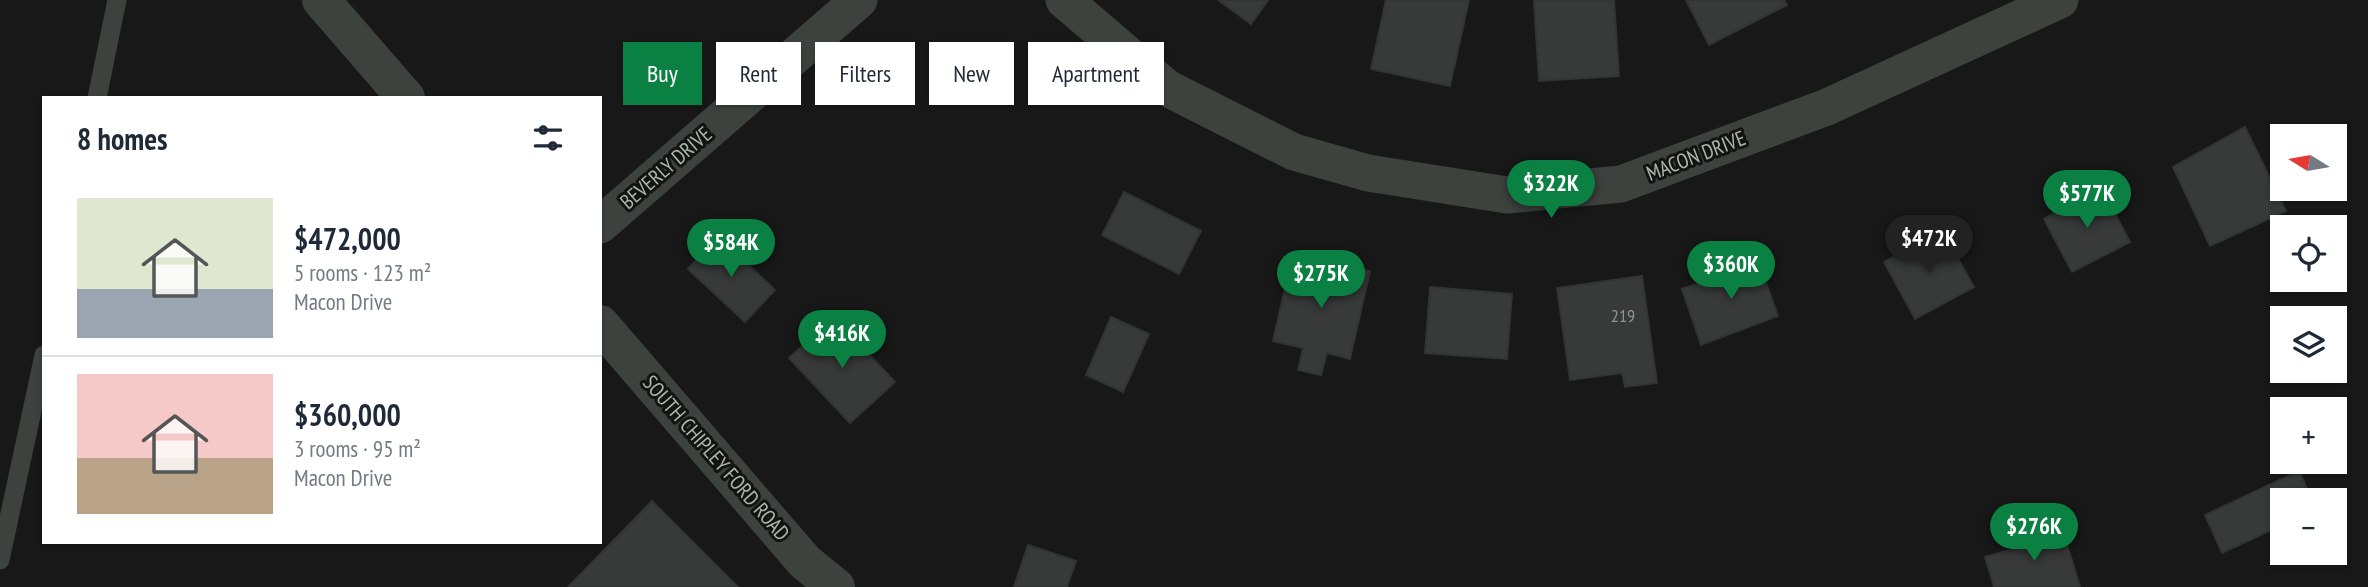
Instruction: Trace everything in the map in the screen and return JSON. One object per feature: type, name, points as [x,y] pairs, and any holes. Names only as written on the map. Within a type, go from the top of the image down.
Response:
[{"type":"street","points":[[321,0],[404,96]]},
{"type":"street","name":"BEVERLY DRIVE","points":[[602,223],[859,0]]},
{"type":"street","name":"MACON DRIVE","points":[[1064,0],[1167,88],[1294,152],[1368,173],[1507,195],[1621,184],[1826,107],[2060,0]]},
{"type":"street","name":"SOUTH CHIPLEY FORD ROAD","points":[[602,326],[806,562],[836,587]]},
{"type":"lane","points":[[97,96],[117,0]]},
{"type":"lane","points":[[0,560],[4,524],[42,363]]},
{"type":"building","points":[[1218,0],[1268,0],[1251,24]]},
{"type":"building","points":[[1386,0],[1469,0],[1450,86],[1371,69]]},
{"type":"building","points":[[1534,0],[1614,0],[1619,76],[1539,81]]},
{"type":"building","points":[[1686,0],[1784,0],[1787,5],[1709,45]]},
{"type":"building","points":[[2245,127],[2270,178],[2270,201],[2281,201],[2286,211],[2270,215],[2270,218],[2210,246],[2173,167]]},
{"type":"building","points":[[2101,187],[2130,242],[2072,272],[2044,219]]},
{"type":"building","points":[[1124,192],[1201,231],[1179,274],[1102,235]]},
{"type":"building","points":[[1942,230],[1974,287],[1915,319],[1884,262]]},
{"type":"building","points":[[718,236],[775,290],[745,322],[688,269]]},
{"type":"building","points":[[1755,252],[1778,316],[1701,345],[1682,289],[1734,272],[1732,261]]},
{"type":"building","points":[[1293,253],[1370,271],[1350,359],[1327,353],[1321,375],[1298,370],[1303,348],[1273,341]]},
{"type":"building","points":[[1642,276],[1657,383],[1625,387],[1622,373],[1570,380],[1557,288]]},
{"type":"building","points":[[1430,287],[1512,294],[1507,359],[1425,353]]},
{"type":"building","points":[[834,317],[895,382],[850,423],[789,358]]},
{"type":"building","points":[[1111,317],[1149,334],[1123,392],[1086,375]]},
{"type":"building","points":[[2293,474],[2300,474],[2307,488],[2270,488],[2270,531],[2222,553],[2205,515]]},
{"type":"building","points":[[652,501],[738,587],[568,587]]},
{"type":"building","points":[[2045,526],[2050,545],[2066,541],[2080,587],[1994,587],[1985,557],[2017,548],[2013,536]]},
{"type":"building","points":[[1028,545],[1076,561],[1067,587],[1014,587]]}]
